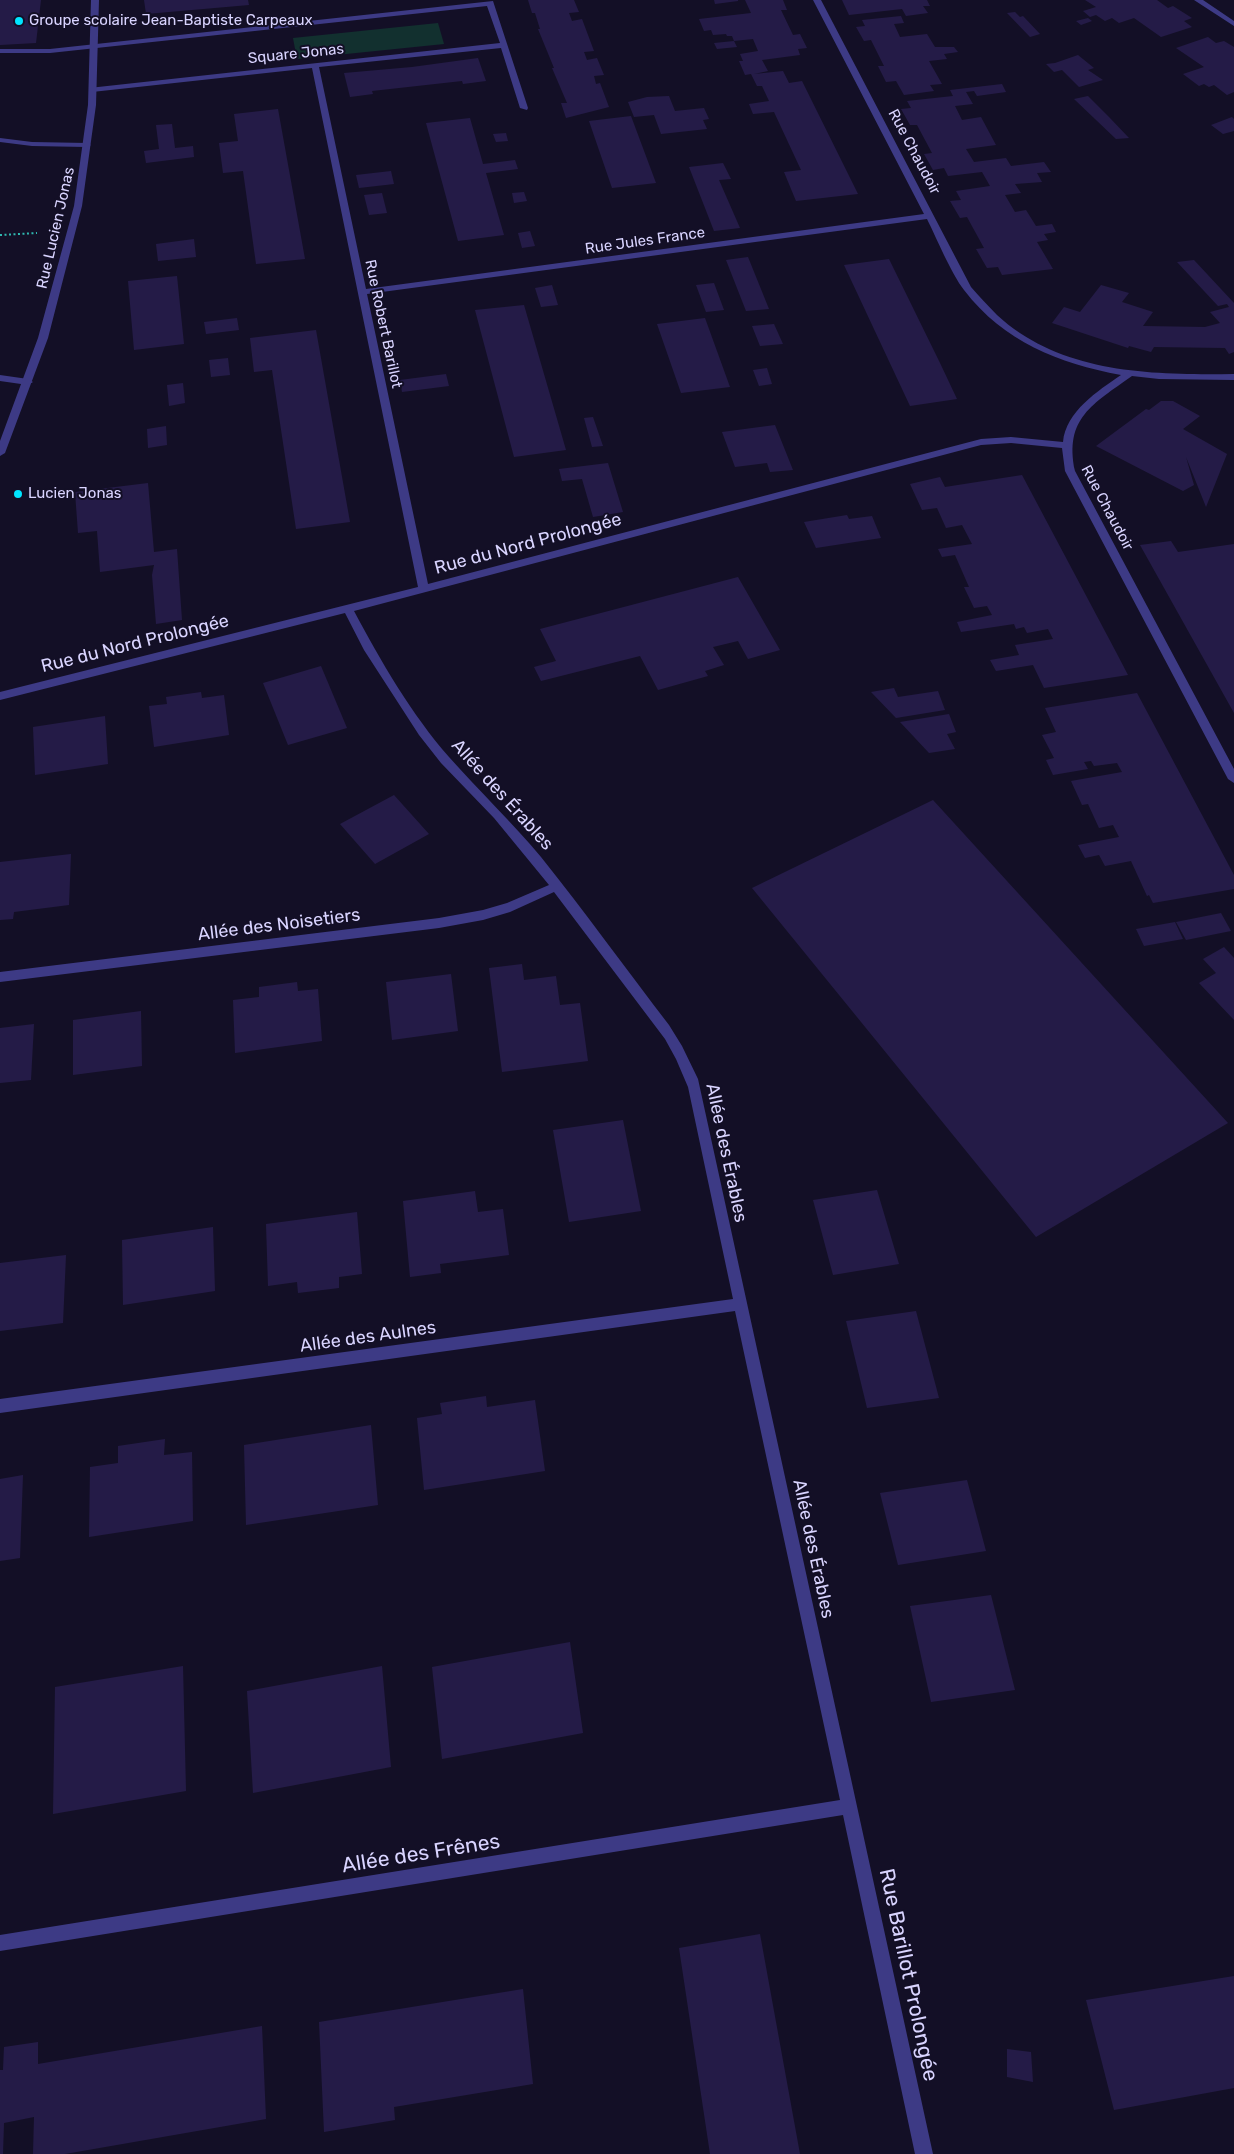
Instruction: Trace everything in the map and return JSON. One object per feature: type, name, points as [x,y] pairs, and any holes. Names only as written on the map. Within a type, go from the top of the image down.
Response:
[{"type":"street","name":"Rue Lucien Jonas","points":[[0,453],[28,382],[48,318],[78,206],[88,144],[95,0]]},
{"type":"street","name":"Rue Chaudoir","points":[[817,0],[967,288],[990,315],[1005,328],[1048,353],[1069,360],[1129,374],[1177,377],[1234,377]]},
{"type":"street","points":[[1198,0],[1234,24]]},
{"type":"street","name":"Square Jonas","points":[[0,50],[43,51],[94,46],[489,2],[524,108]]},
{"type":"street","name":"Square Jonas","points":[[92,90],[504,45]]},
{"type":"street","name":"Rue Robert Barillot","points":[[315,65],[424,589]]},
{"type":"street","points":[[0,140],[32,144],[88,144]]},
{"type":"street","name":"Rue Jules France","points":[[362,292],[930,216]]},
{"type":"street","points":[[1065,445],[1068,433],[1082,411],[1093,400],[1129,374]]},
{"type":"street","points":[[0,378],[28,382]]},
{"type":"street","name":"Rue du Nord Prolongée","points":[[0,696],[348,609],[981,442],[1011,440],[1065,445]]},
{"type":"street","name":"Rue Chaudoir","points":[[1065,445],[1065,456],[1070,470],[1234,779]]},
{"type":"street","name":"Allée des Érables","points":[[348,609],[368,647],[428,739],[445,760],[509,827],[557,886],[665,1028],[678,1048],[688,1069],[694,1087],[849,1806]]},
{"type":"street","name":"Allée des Noisetiers","points":[[0,977],[483,916],[557,886]]},
{"type":"street","name":"Allée des Aulnes","points":[[0,1406],[740,1304]]},
{"type":"street","name":"Allée des Frênes","points":[[0,1942],[849,1806]]},
{"type":"street","name":"Rue Barillot Prolongée","points":[[849,1806],[924,2154]]},
{"type":"green space","points":[[438,23],[444,44],[297,59],[293,38]]},
{"type":"building","name":"Groupe scolaire Jean-Baptiste Carpeaux","points":[[0,0],[41,0],[36,43],[0,45]]},
{"type":"building","points":[[144,0],[248,0],[249,5],[146,14]]},
{"type":"building","points":[[528,0],[574,0],[579,12],[569,13],[572,21],[582,19],[594,51],[584,52],[587,60],[597,58],[604,75],[594,76],[596,84],[600,83],[609,107],[566,118],[561,103],[567,103],[538,29],[540,29],[535,13],[532,13]]},
{"type":"building","points":[[714,0],[738,0],[738,1],[715,4]]},
{"type":"building","points":[[745,0],[783,0],[787,10],[781,10],[793,35],[800,34],[807,48],[798,49],[800,55],[762,60],[768,71],[754,74],[783,71],[789,83],[802,81],[858,194],[796,201],[784,172],[801,170],[774,112],[753,114],[749,104],[769,101],[762,86],[757,86],[751,74],[745,75],[739,61],[743,61],[740,54],[758,51],[753,39],[734,41],[732,36],[727,36],[726,34],[713,35],[711,30],[704,31],[699,19],[751,13]]},
{"type":"building","points":[[842,0],[927,0],[930,6],[923,6],[928,13],[906,16],[902,9],[849,15]]},
{"type":"building","points":[[1085,0],[1157,0],[1168,8],[1173,6],[1192,18],[1184,21],[1192,27],[1161,37],[1134,18],[1119,23],[1112,18],[1105,21],[1096,15],[1090,17],[1083,11],[1096,7]]},
{"type":"building","points":[[1015,12],[1020,17],[1023,16],[1040,34],[1030,37],[1007,13]]},
{"type":"building","points":[[901,16],[904,23],[894,24],[900,37],[927,34],[935,47],[954,47],[958,52],[944,54],[947,59],[929,61],[942,84],[930,85],[934,91],[904,95],[896,81],[886,82],[878,66],[884,66],[871,40],[864,41],[856,27],[865,26],[862,20]]},
{"type":"building","points":[[1088,18],[1092,21],[1081,25],[1076,21]]},
{"type":"building","points":[[1208,37],[1216,43],[1224,41],[1234,47],[1234,92],[1227,95],[1214,85],[1209,87],[1204,84],[1199,86],[1183,74],[1204,67],[1176,48]]},
{"type":"building","points":[[734,41],[737,47],[717,49],[714,43]]},
{"type":"building","points":[[1078,55],[1094,68],[1088,70],[1103,80],[1079,87],[1062,70],[1054,72],[1046,64]]},
{"type":"building","points":[[478,58],[486,81],[463,84],[462,81],[372,91],[373,94],[350,97],[344,73],[412,67]]},
{"type":"building","points":[[1002,84],[1006,92],[977,96],[974,91],[966,92],[973,104],[955,106],[962,120],[981,117],[996,145],[966,149],[974,162],[1006,158],[1011,166],[1044,162],[1051,172],[1037,173],[1042,182],[1015,184],[1021,193],[1005,195],[1015,212],[1026,210],[1036,226],[1052,224],[1056,232],[1044,234],[1048,240],[1037,242],[1053,269],[1002,275],[998,267],[987,268],[976,249],[984,248],[967,217],[960,218],[950,201],[961,200],[956,191],[990,186],[982,172],[948,176],[944,168],[933,170],[924,154],[932,153],[917,125],[910,125],[901,109],[911,108],[907,101],[953,96],[950,90]]},
{"type":"building","points":[[669,96],[675,111],[704,108],[709,119],[703,120],[707,129],[661,134],[654,115],[634,117],[628,102],[647,97]]},
{"type":"building","points":[[1088,96],[1129,138],[1116,139],[1074,99]]},
{"type":"building","points":[[278,109],[305,259],[256,264],[243,171],[223,173],[219,143],[238,141],[234,114]]},
{"type":"building","points":[[631,116],[656,183],[612,188],[589,121]]},
{"type":"building","points":[[1232,117],[1234,119],[1234,131],[1223,134],[1211,125]]},
{"type":"building","points":[[470,118],[483,164],[515,160],[518,169],[486,173],[504,235],[458,241],[426,123]]},
{"type":"building","points":[[172,124],[175,148],[193,146],[194,157],[146,163],[144,151],[159,149],[156,125]]},
{"type":"building","points":[[506,133],[508,141],[496,142],[493,134]]},
{"type":"building","points":[[723,163],[731,179],[719,180],[740,228],[714,231],[689,167]]},
{"type":"building","points":[[391,171],[394,184],[359,188],[356,175]]},
{"type":"building","points":[[524,192],[527,201],[514,203],[512,193]]},
{"type":"building","points":[[382,193],[387,213],[369,215],[364,195]]},
{"type":"building","points":[[530,231],[535,246],[522,248],[518,233]]},
{"type":"building","points":[[194,239],[196,257],[158,261],[156,244]]},
{"type":"building","points":[[748,257],[769,309],[746,311],[726,260]]},
{"type":"building","points":[[889,259],[957,399],[910,406],[844,265]]},
{"type":"building","points":[[1194,260],[1234,303],[1234,352],[1229,354],[1225,348],[1154,347],[1151,352],[1129,346],[1128,348],[1052,323],[1064,307],[1080,312],[1101,285],[1129,293],[1122,302],[1153,312],[1143,326],[1205,327],[1220,323],[1210,312],[1229,307],[1227,304],[1218,306],[1177,262]]},
{"type":"building","points":[[177,276],[184,344],[134,350],[128,281]]},
{"type":"building","points":[[714,283],[724,310],[706,312],[696,285]]},
{"type":"building","points":[[552,285],[558,305],[541,307],[535,288]]},
{"type":"building","points":[[524,305],[566,450],[514,457],[475,310]]},
{"type":"building","points":[[237,318],[239,330],[206,334],[204,322]]},
{"type":"building","points":[[705,318],[730,387],[681,393],[657,324]]},
{"type":"building","points":[[774,324],[783,344],[760,346],[752,326]]},
{"type":"building","points":[[316,330],[350,522],[296,529],[272,370],[254,372],[250,338]]},
{"type":"building","points":[[228,358],[230,375],[211,377],[209,360]]},
{"type":"building","points":[[767,368],[772,384],[759,386],[753,370]]},
{"type":"building","points":[[446,374],[449,386],[402,392],[400,380]]},
{"type":"building","points":[[183,383],[185,403],[169,406],[167,385]]},
{"type":"building","points":[[1161,401],[1173,401],[1200,416],[1183,429],[1227,454],[1206,507],[1186,457],[1194,485],[1183,491],[1096,446],[1146,409],[1149,410]]},
{"type":"building","points":[[593,417],[603,446],[592,447],[584,418]]},
{"type":"building","points":[[775,425],[793,470],[770,472],[767,463],[735,467],[722,432]]},
{"type":"building","points":[[166,426],[167,445],[148,448],[147,429]]},
{"type":"building","points":[[608,463],[623,512],[593,517],[582,479],[562,481],[559,469]]},
{"type":"building","points":[[1022,475],[1128,675],[1044,688],[1033,665],[996,671],[990,660],[1019,655],[1015,645],[1053,639],[1048,629],[1027,633],[1024,627],[1016,629],[1014,624],[961,632],[957,622],[992,615],[987,606],[974,608],[964,587],[969,587],[955,555],[942,557],[938,549],[972,544],[962,525],[946,528],[937,508],[922,510],[910,484],[940,477],[945,487]]},
{"type":"building","points":[[148,483],[154,552],[177,549],[182,620],[156,624],[152,575],[154,565],[100,572],[97,531],[78,533],[75,492]]},
{"type":"building","points":[[847,515],[849,519],[872,516],[881,538],[816,548],[804,522]]},
{"type":"building","points":[[1171,541],[1178,552],[1234,544],[1234,713],[1140,545]]},
{"type":"building","points":[[738,577],[780,650],[748,659],[738,641],[713,647],[724,665],[705,671],[708,676],[658,690],[640,656],[541,681],[534,667],[556,661],[540,629]]},
{"type":"building","points":[[321,666],[347,728],[288,745],[263,683]]},
{"type":"building","points":[[894,688],[898,697],[938,691],[945,710],[896,718],[871,692]]},
{"type":"building","points":[[201,692],[202,698],[224,695],[229,735],[154,747],[149,706],[167,704],[166,697]]},
{"type":"building","points":[[1137,693],[1234,875],[1234,889],[1153,903],[1149,895],[1147,896],[1131,861],[1105,866],[1099,855],[1085,858],[1078,845],[1119,837],[1113,825],[1099,828],[1088,804],[1082,805],[1071,781],[1122,772],[1117,763],[1094,766],[1091,761],[1084,762],[1088,769],[1053,775],[1046,760],[1054,758],[1042,735],[1056,732],[1045,708]]},
{"type":"building","points":[[949,714],[956,732],[947,734],[955,749],[929,753],[900,722]]},
{"type":"building","points":[[105,716],[108,764],[35,775],[33,727]]},
{"type":"building","points":[[394,795],[429,834],[375,864],[340,824]]},
{"type":"building","points":[[933,800],[1228,1123],[1036,1237],[752,888]]},
{"type":"building","points":[[71,854],[69,905],[14,912],[13,919],[0,920],[0,862]]},
{"type":"building","points":[[1221,913],[1231,931],[1186,940],[1176,922]]},
{"type":"building","points":[[1175,922],[1183,939],[1144,946],[1136,929]]},
{"type":"building","points":[[1224,947],[1234,958],[1234,1020],[1199,983],[1216,973],[1203,959]]},
{"type":"building","points":[[522,964],[524,980],[556,976],[560,1005],[580,1003],[588,1061],[502,1072],[489,968]]},
{"type":"building","points":[[451,974],[458,1031],[392,1040],[386,982]]},
{"type":"building","points":[[297,982],[298,991],[318,989],[322,1041],[235,1053],[233,1000],[259,997],[259,987]]},
{"type":"building","points":[[141,1011],[142,1066],[73,1075],[73,1020]]},
{"type":"building","points":[[34,1024],[31,1080],[0,1083],[0,1028]]},
{"type":"building","points":[[623,1120],[641,1211],[569,1222],[553,1130]]},
{"type":"building","points":[[877,1190],[899,1264],[833,1275],[813,1200]]},
{"type":"building","points":[[475,1191],[478,1212],[503,1209],[509,1255],[440,1264],[441,1273],[410,1277],[403,1201]]},
{"type":"building","points":[[357,1212],[362,1274],[339,1277],[339,1288],[298,1293],[297,1282],[268,1286],[266,1224]]},
{"type":"building","points":[[213,1227],[215,1291],[123,1305],[122,1240]]},
{"type":"building","points":[[66,1255],[63,1323],[0,1331],[0,1263]]},
{"type":"building","points":[[916,1311],[939,1398],[867,1408],[846,1321]]},
{"type":"building","points":[[486,1396],[487,1407],[535,1400],[545,1471],[424,1490],[417,1418],[442,1414],[440,1403]]},
{"type":"building","points":[[371,1425],[378,1505],[246,1525],[244,1445]]},
{"type":"building","points":[[165,1439],[164,1455],[192,1452],[193,1521],[89,1537],[90,1467],[118,1463],[118,1446]]},
{"type":"building","points":[[23,1475],[20,1558],[0,1561],[0,1479]]},
{"type":"building","points":[[967,1480],[986,1551],[898,1565],[880,1493]]},
{"type":"building","points":[[991,1595],[1015,1690],[931,1702],[910,1606]]},
{"type":"building","points":[[570,1642],[583,1733],[442,1759],[432,1667]]},
{"type":"building","points":[[183,1666],[186,1791],[53,1814],[55,1687]]},
{"type":"building","points":[[382,1666],[391,1767],[253,1793],[247,1691]]},
{"type":"building","points":[[760,1934],[800,2154],[710,2154],[679,1948]]},
{"type":"building","points":[[1234,1976],[1234,2088],[1114,2110],[1086,2000]]},
{"type":"building","points":[[523,1989],[533,2084],[394,2107],[395,2120],[324,2132],[319,2022]]},
{"type":"building","points":[[262,2026],[266,2119],[65,2154],[33,2154],[34,2117],[4,2123],[3,2154],[0,2154],[0,2070],[3,2070],[4,2047],[38,2042],[38,2064]]},
{"type":"building","points":[[1007,2049],[1031,2052],[1033,2082],[1007,2077]]},
{"type":"place","name":"Groupe scolaire Jean-Baptiste Carpeaux","points":[[19,21]]},
{"type":"place","name":"Lucien Jonas","points":[[18,494]]}]
